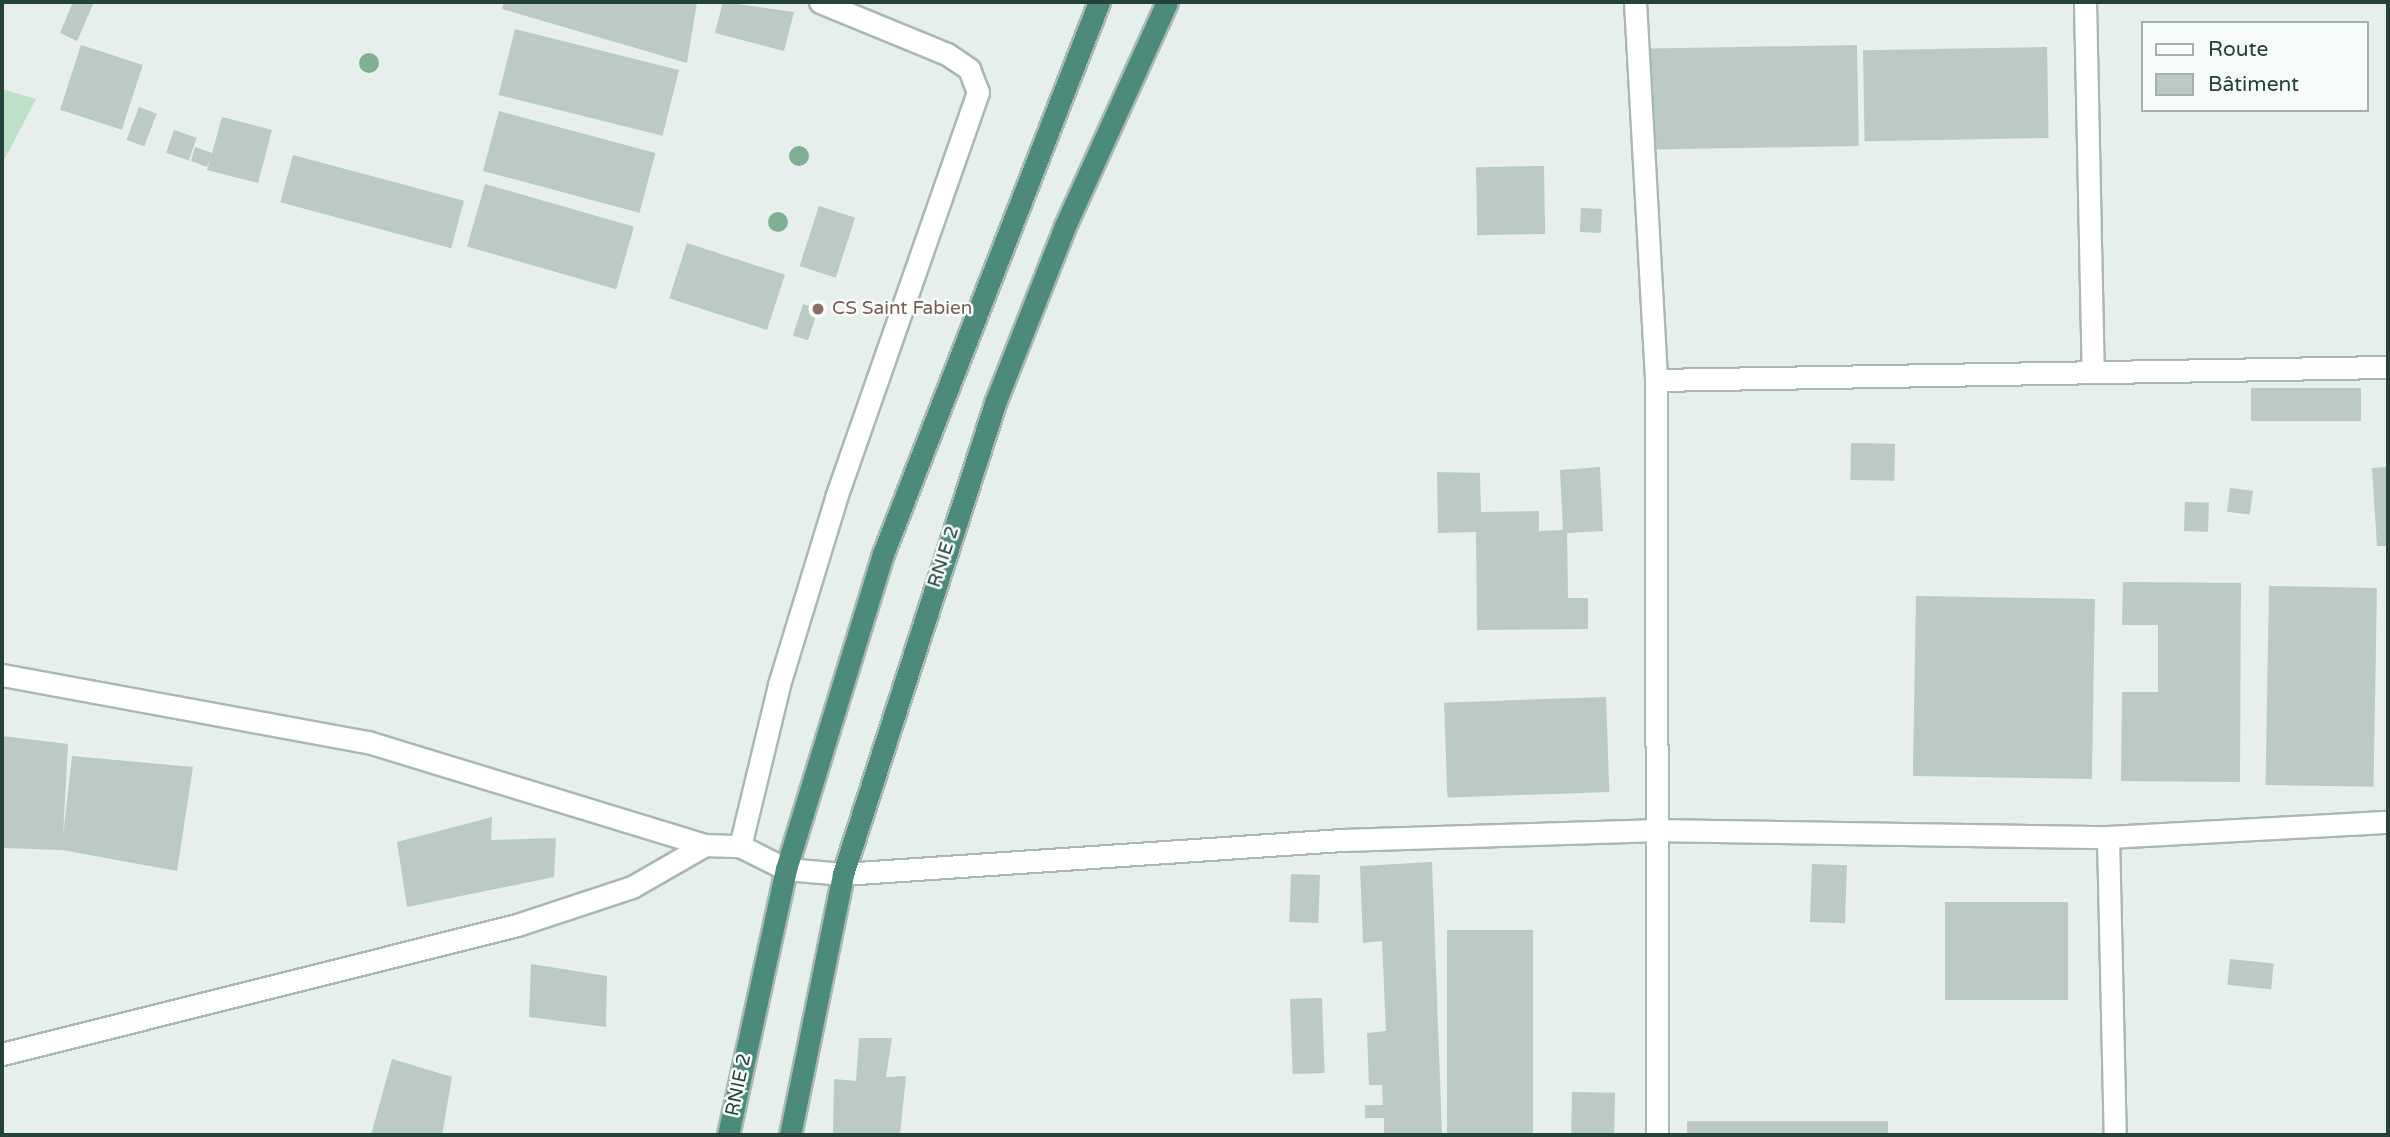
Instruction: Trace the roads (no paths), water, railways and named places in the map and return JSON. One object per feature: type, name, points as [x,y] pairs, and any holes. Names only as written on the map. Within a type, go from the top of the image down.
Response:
[{"type":"highway","name":"RNIE 2","points":[[728,1135],[786,869],[883,554],[1099,2]]},
{"type":"highway","name":"RNIE 2","points":[[790,1135],[843,874],[995,403],[1065,226],[1167,2]]},
{"type":"street","points":[[740,846],[824,537],[978,92],[969,69],[947,54],[820,2]]},
{"type":"street","points":[[1635,2],[1656,380],[1652,830],[1657,1135]]},
{"type":"street","points":[[2085,2],[2093,372]]},
{"type":"street","points":[[1656,380],[2388,367]]},
{"type":"street","points":[[2,675],[368,742],[705,845],[740,846],[786,869],[843,874],[1342,840],[1652,830],[2108,837],[2388,822]]},
{"type":"street","points":[[2108,837],[2115,1135]]},
{"type":"street","points":[[2,1054],[517,925],[632,887],[705,845]]},
{"type":"place","name":"CS Saint Fabien","points":[[818,309]]}]
